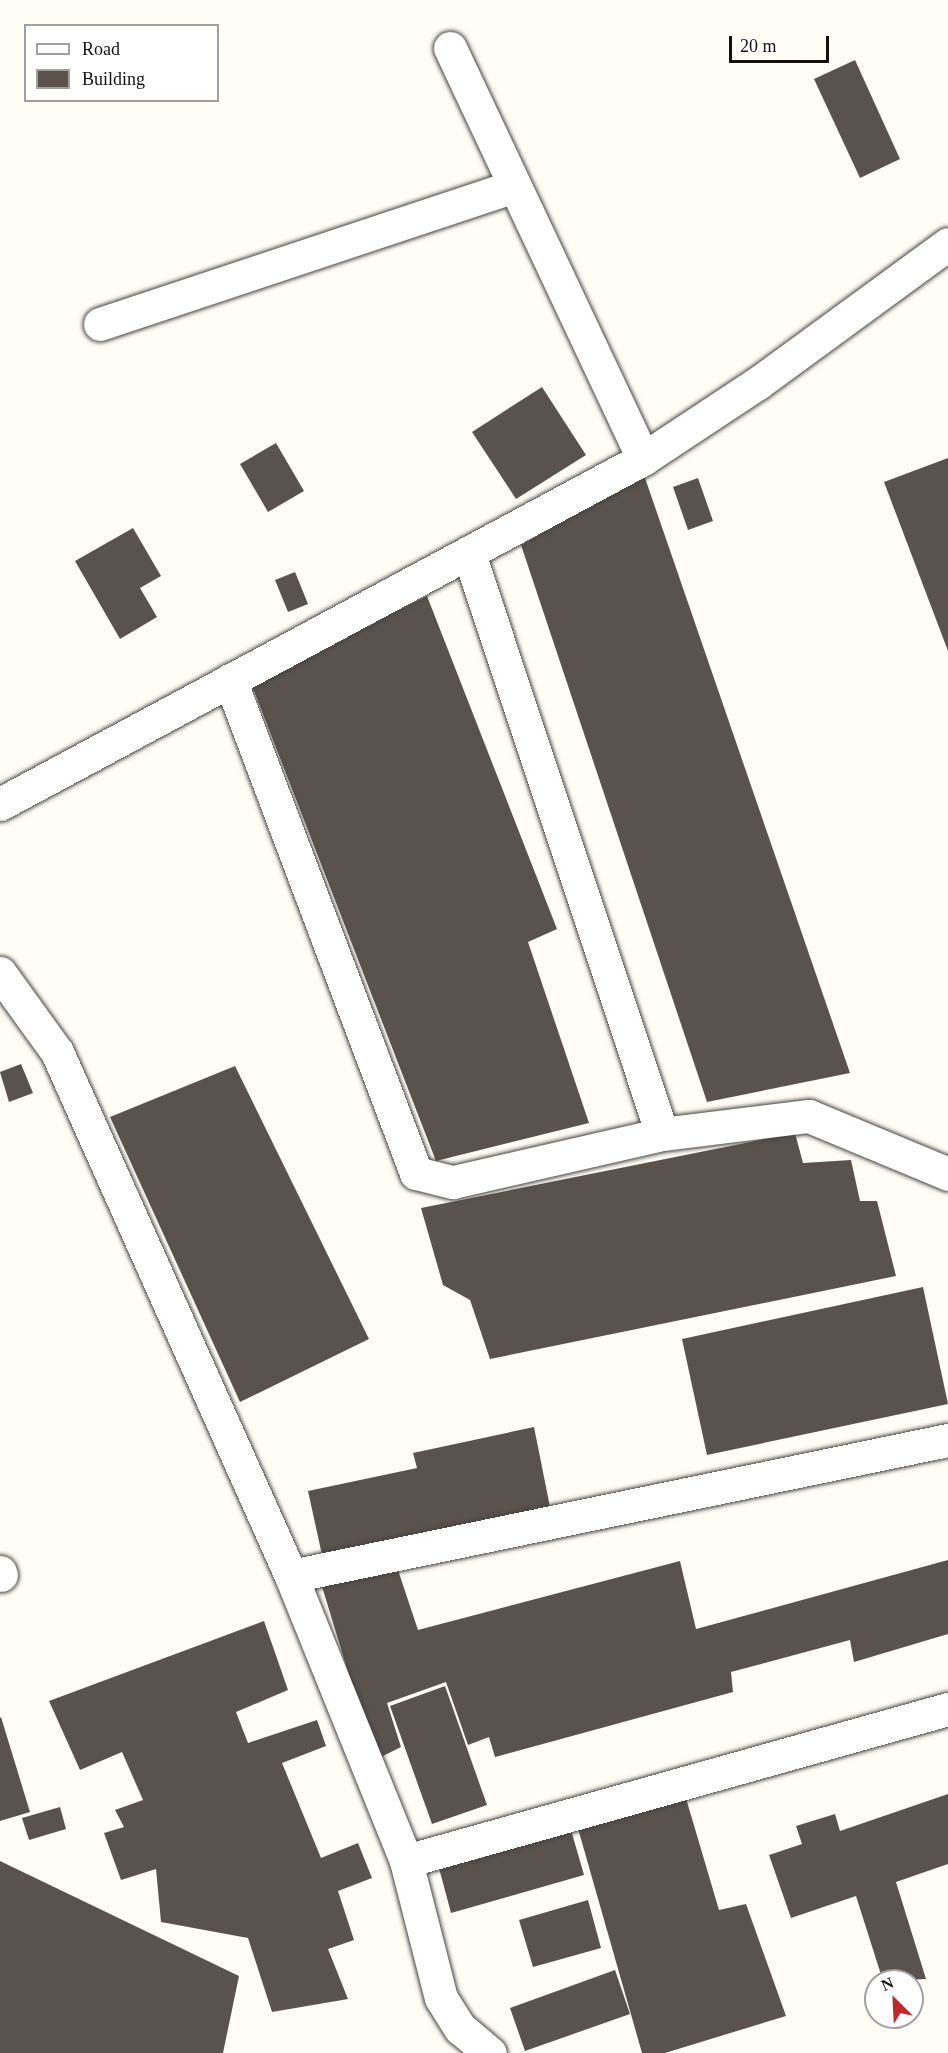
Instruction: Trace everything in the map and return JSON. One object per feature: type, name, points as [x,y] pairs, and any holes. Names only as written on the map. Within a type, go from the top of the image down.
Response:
[{"type":"street","points":[[450,48],[643,459]]},
{"type":"street","points":[[100,324],[514,186]]},
{"type":"street","points":[[0,804],[643,459],[758,383],[948,244]]},
{"type":"street","points":[[469,554],[662,1134]]},
{"type":"street","points":[[230,680],[416,1173],[453,1182],[662,1134],[809,1116],[948,1174]]},
{"type":"street","points":[[0,972],[57,1052],[291,1576],[406,1861],[441,1998],[460,2028],[490,2053]]},
{"type":"street","points":[[291,1576],[948,1440]]},
{"type":"street","points":[[406,1861],[948,1709]]},
{"type":"building","points":[[855,60],[900,159],[860,178],[814,79]]},
{"type":"building","points":[[542,387],[586,455],[516,499],[472,432]]},
{"type":"building","points":[[276,443],[304,491],[268,512],[240,464]]},
{"type":"building","points":[[948,458],[948,651],[884,482]]},
{"type":"building","points":[[644,475],[850,1073],[707,1102],[521,545]]},
{"type":"building","points":[[698,478],[713,521],[688,530],[673,487]]},
{"type":"building","points":[[133,528],[161,576],[140,588],[157,617],[120,639],[75,561]]},
{"type":"building","points":[[295,572],[308,604],[288,612],[275,580]]},
{"type":"building","points":[[427,596],[557,929],[528,942],[589,1123],[436,1161],[251,683]]},
{"type":"building","points":[[21,1064],[33,1093],[9,1102],[0,1072]]},
{"type":"building","points":[[235,1066],[369,1339],[240,1402],[110,1117]]},
{"type":"building","points":[[795,1133],[803,1163],[851,1160],[860,1201],[877,1201],[896,1276],[490,1359],[470,1300],[443,1285],[421,1208]]},
{"type":"building","points":[[923,1287],[948,1404],[707,1455],[682,1339]]},
{"type":"building","points":[[534,1427],[550,1507],[322,1555],[308,1491],[417,1468],[413,1453]]},
{"type":"building","points":[[948,1560],[948,1634],[854,1662],[850,1640],[731,1672],[733,1692],[495,1757],[489,1737],[468,1745],[446,1682],[387,1703],[401,1747],[375,1760],[320,1580],[397,1567],[418,1630],[680,1561],[696,1629]]},
{"type":"building","points":[[264,1621],[288,1690],[236,1712],[248,1743],[317,1720],[326,1746],[282,1763],[321,1858],[358,1843],[372,1878],[338,1891],[354,1940],[328,1949],[348,1999],[272,2012],[248,1938],[161,1922],[156,1869],[121,1880],[104,1833],[124,1827],[115,1810],[143,1800],[122,1752],[80,1770],[49,1701]]},
{"type":"building","points":[[445,1686],[487,1805],[432,1824],[390,1706]]},
{"type":"building","points":[[0,1718],[30,1812],[0,1821]]},
{"type":"building","points":[[948,1794],[948,1864],[896,1882],[923,1969],[879,1969],[856,1896],[791,1918],[769,1855],[802,1844],[796,1826],[835,1814],[840,1831]]},
{"type":"building","points":[[685,1795],[719,1910],[746,1904],[786,2016],[665,2053],[642,2053],[577,1825]]},
{"type":"building","points":[[60,1807],[66,1829],[29,1840],[22,1818]]},
{"type":"building","points":[[571,1830],[584,1875],[451,1913],[439,1868]]},
{"type":"building","points":[[0,1861],[239,1976],[223,2053],[0,2053]]},
{"type":"building","points":[[588,1900],[601,1948],[533,1967],[519,1920]]},
{"type":"building","points":[[615,1970],[630,2014],[525,2051],[510,2008]]}]
